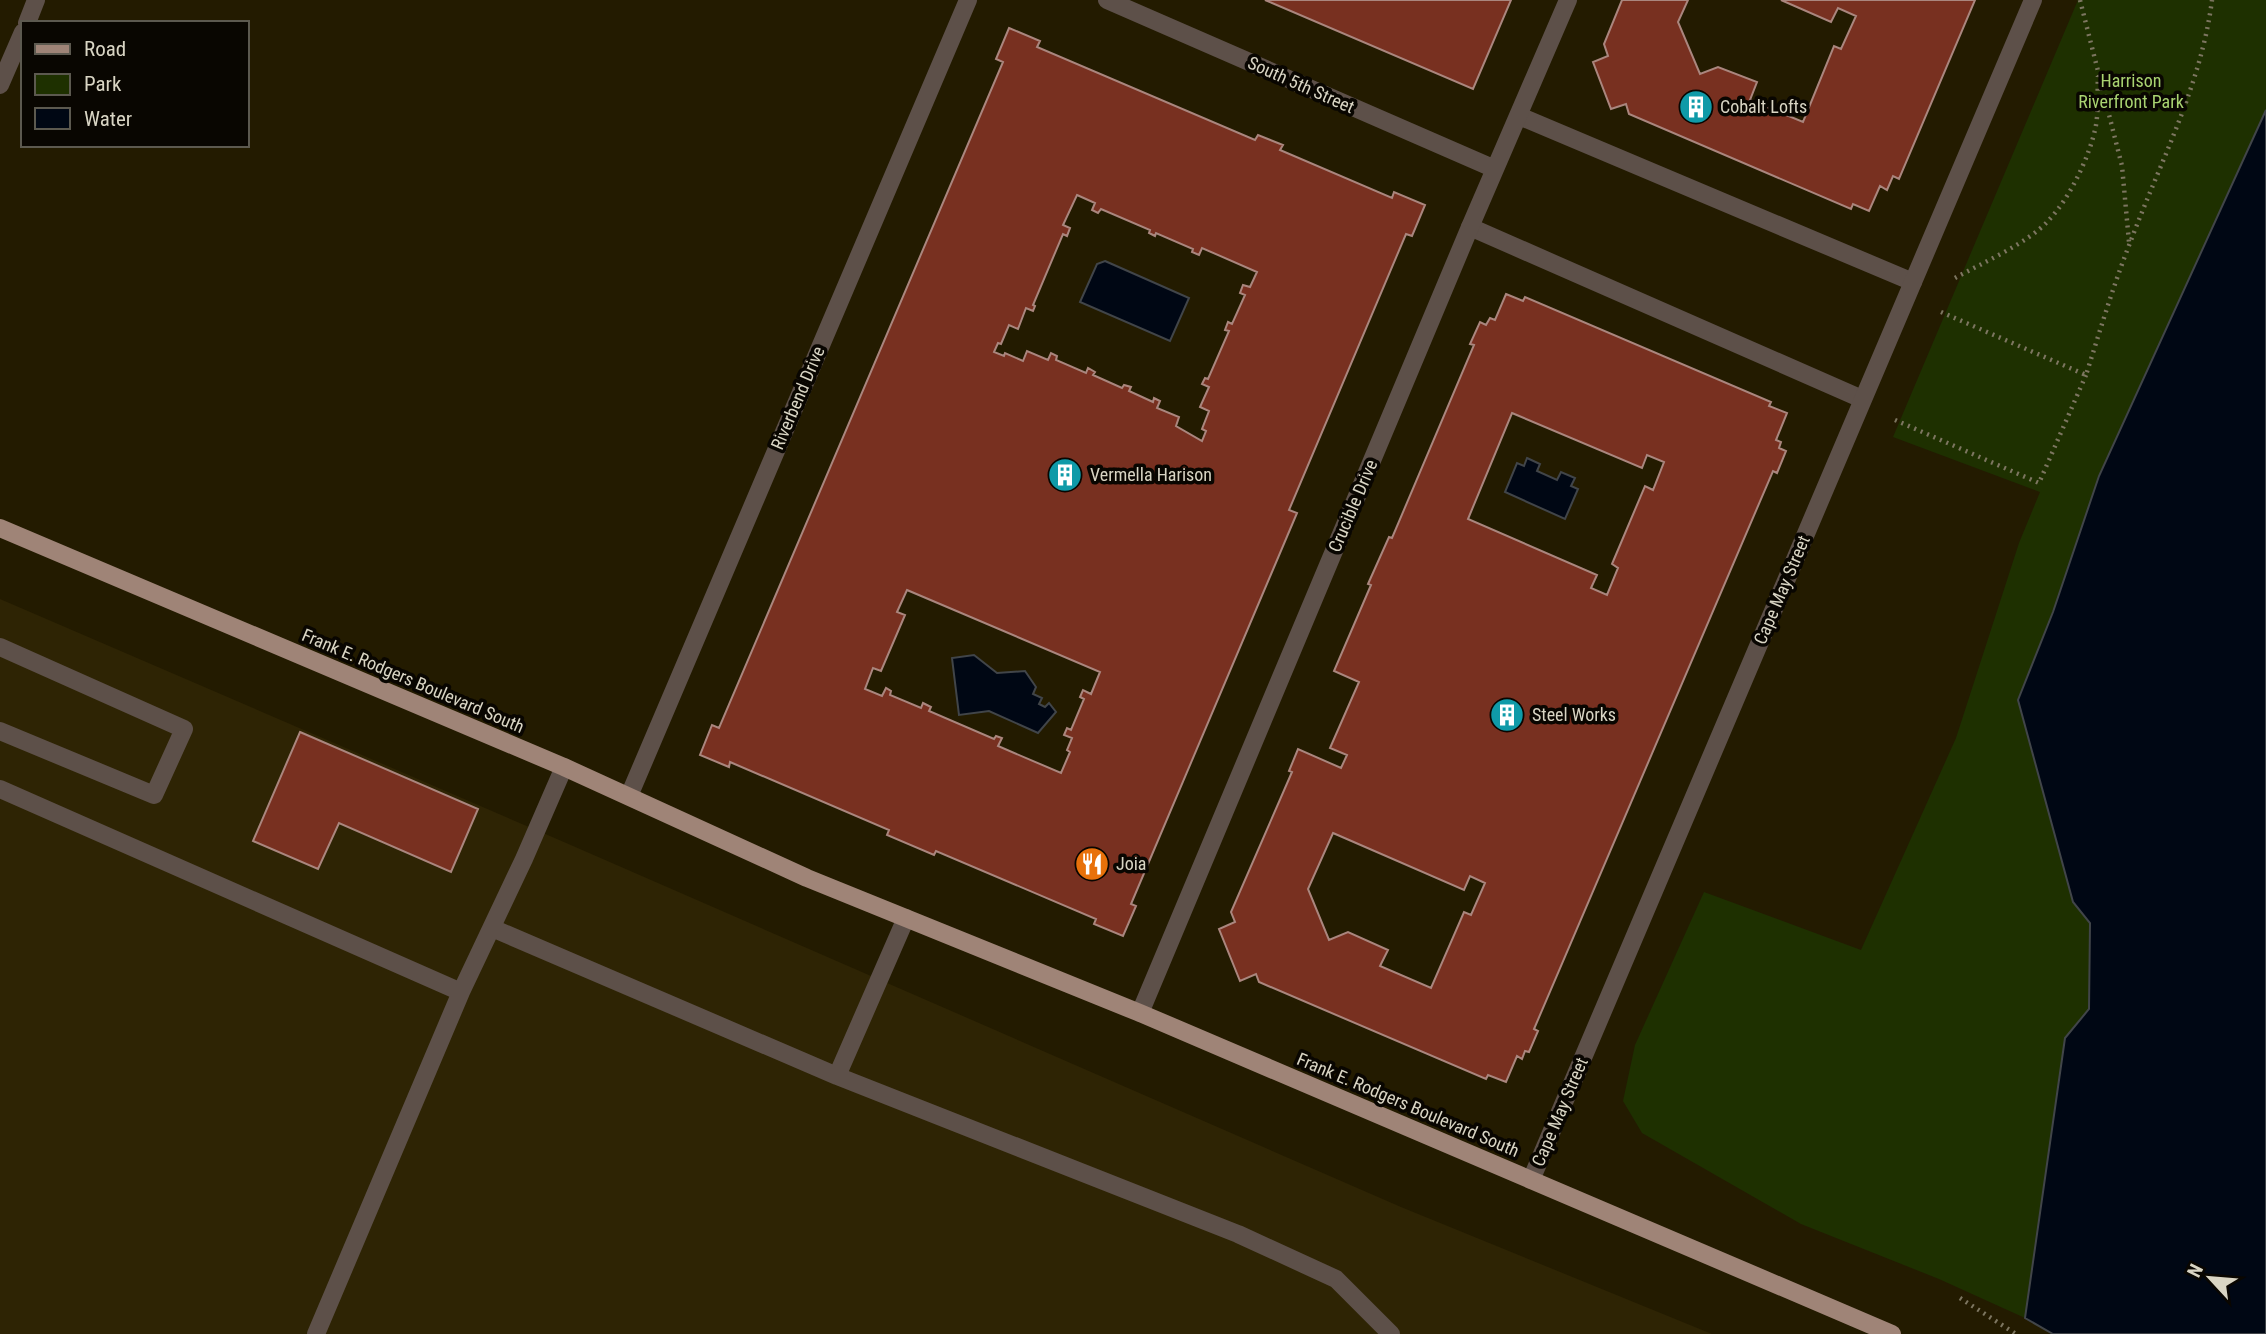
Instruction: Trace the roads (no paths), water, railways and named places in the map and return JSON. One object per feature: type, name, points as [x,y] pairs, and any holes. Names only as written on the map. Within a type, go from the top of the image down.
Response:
[{"type":"main road","name":"Frank E. Rodgers Boulevard South","points":[[0,528],[564,767],[807,878],[1140,1013],[1892,1334]]},
{"type":"street","points":[[28,21],[36,0]]},
{"type":"street","name":"Riverbend Drive","points":[[629,796],[968,0]]},
{"type":"street","name":"South 5th Street","points":[[1107,0],[1495,169]]},
{"type":"street","name":"Crucible Drive","points":[[1140,1013],[1568,0]]},
{"type":"street","name":"Cape May Street","points":[[1531,1180],[2033,0]]},
{"type":"street","points":[[0,85],[21,37]]},
{"type":"street","points":[[1519,116],[1913,282]]},
{"type":"street","points":[[1470,228],[1862,399]]},
{"type":"street","points":[[0,647],[184,729],[154,795],[0,731]]},
{"type":"street","points":[[316,1334],[461,992],[564,767]]},
{"type":"street","points":[[0,789],[461,992]]},
{"type":"street","points":[[837,1076],[906,918]]},
{"type":"street","points":[[492,928],[837,1076],[1238,1234],[1336,1279],[1391,1334]]},
{"type":"water","points":[[2266,110],[2266,1334],[2053,1334],[2025,1318],[2065,1038],[2089,1009],[2090,923],[2073,902],[2018,700],[2053,612],[2099,476]]},
{"type":"water","points":[[1105,261],[1189,298],[1170,341],[1080,302],[1097,264]]},
{"type":"water","points":[[1527,458],[1540,464],[1537,471],[1557,480],[1561,472],[1575,478],[1571,486],[1578,489],[1565,519],[1505,492],[1517,463],[1524,466]]},
{"type":"water","points":[[974,655],[997,673],[1025,671],[1036,687],[1033,694],[1042,698],[1039,704],[1045,707],[1049,703],[1056,712],[1038,733],[989,711],[959,715],[952,658]]},
{"type":"place","name":"Cobalt Lofts","points":[[1696,107]]},
{"type":"place","name":"Vermella Harison","points":[[1065,475]]},
{"type":"place","name":"Steel Works","points":[[1507,715]]},
{"type":"place","name":"Joia","points":[[1092,864]]},
{"type":"park label","name":"Harrison Riverfront Park","points":[[2131,91]]}]
